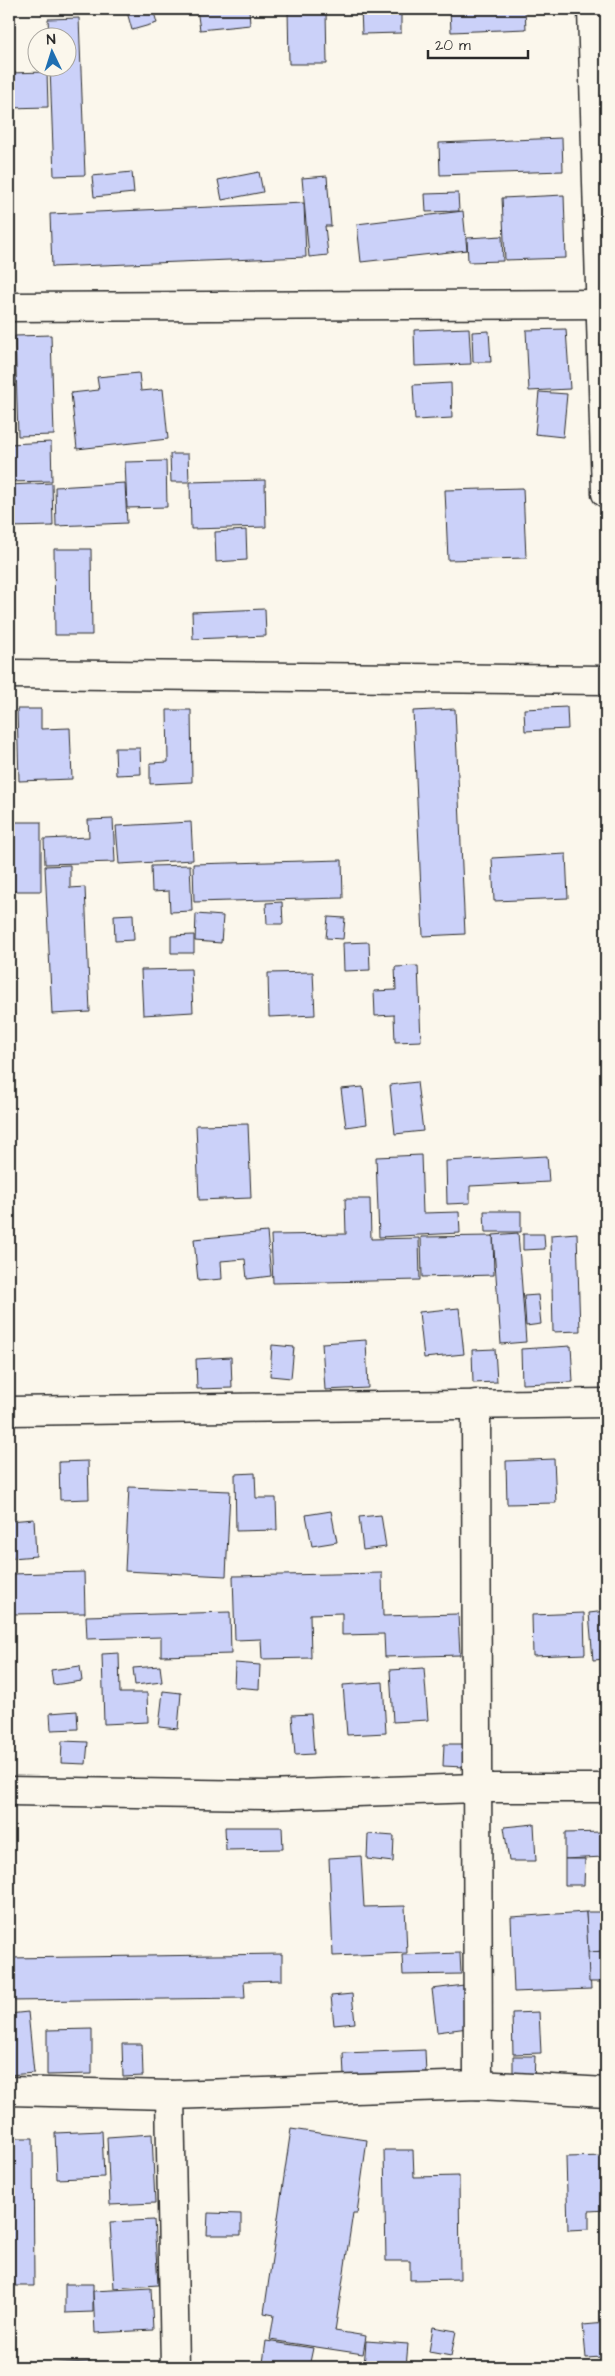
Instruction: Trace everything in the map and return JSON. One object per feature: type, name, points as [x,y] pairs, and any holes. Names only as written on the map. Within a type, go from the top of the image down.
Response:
[{"type":"street","points":[[592,9],[599,210],[599,269],[604,303],[606,493]]},
{"type":"street","points":[[9,307],[604,303]]},
{"type":"street","points":[[9,674],[606,680]]},
{"type":"street","points":[[9,1411],[606,1403]]},
{"type":"street","points":[[476,1404],[478,2085]]},
{"type":"street","points":[[9,1791],[266,1795],[477,1788],[606,1788]]},
{"type":"street","points":[[9,2091],[170,2096],[478,2085],[606,2092]]},
{"type":"street","points":[[170,2096],[175,2367]]},
{"type":"building","points":[[138,9],[153,9],[157,23],[132,30],[127,12]]},
{"type":"building","points":[[197,9],[249,9],[250,25],[200,30]]},
{"type":"building","points":[[288,9],[326,11],[327,64],[289,64]]},
{"type":"building","points":[[361,9],[401,9],[401,33],[362,34]]},
{"type":"building","points":[[450,9],[525,9],[526,29],[451,32]]},
{"type":"building","points":[[79,18],[85,175],[54,176],[50,78],[78,78],[78,28],[48,28],[48,19]]},
{"type":"building","points":[[28,72],[28,78],[47,78],[48,107],[9,108],[9,73]]},
{"type":"building","points":[[562,138],[563,171],[440,175],[439,143]]},
{"type":"building","points":[[132,172],[134,193],[94,197],[92,176]]},
{"type":"building","points":[[259,172],[263,192],[222,200],[218,180]]},
{"type":"building","points":[[327,176],[331,226],[325,226],[328,255],[309,257],[302,178]]},
{"type":"building","points":[[458,193],[459,211],[426,212],[425,194]]},
{"type":"building","points":[[564,195],[566,258],[505,260],[502,198]]},
{"type":"building","points":[[304,203],[306,257],[52,267],[50,214]]},
{"type":"building","points":[[463,211],[467,250],[361,262],[357,224]]},
{"type":"building","points":[[502,236],[503,261],[468,262],[467,238]]},
{"type":"building","points":[[469,328],[471,364],[415,366],[414,330]]},
{"type":"building","points":[[566,329],[570,389],[529,391],[526,330]]},
{"type":"building","points":[[489,331],[491,362],[473,362],[472,332]]},
{"type":"building","points":[[51,335],[54,435],[18,436],[15,336]]},
{"type":"building","points":[[139,373],[141,391],[163,389],[168,439],[77,449],[71,393],[99,390],[97,377]]},
{"type":"building","points":[[451,383],[452,418],[415,420],[413,385]]},
{"type":"building","points":[[539,392],[567,394],[563,437],[535,434]]},
{"type":"building","points":[[51,442],[52,481],[9,482],[9,444]]},
{"type":"building","points":[[170,454],[188,454],[189,482],[171,482]]},
{"type":"building","points":[[166,461],[167,507],[127,508],[125,462]]},
{"type":"building","points":[[265,480],[266,527],[191,529],[190,482]]},
{"type":"building","points":[[52,483],[53,526],[9,527],[9,485]]},
{"type":"building","points":[[125,483],[127,523],[56,526],[55,487]]},
{"type":"building","points":[[523,488],[526,558],[448,560],[445,490]]},
{"type":"building","points":[[246,530],[247,560],[216,562],[215,532]]},
{"type":"building","points":[[54,549],[91,549],[92,635],[55,635]]},
{"type":"building","points":[[265,609],[266,636],[193,639],[192,612]]},
{"type":"building","points":[[567,707],[568,729],[525,731],[524,709]]},
{"type":"building","points":[[17,709],[41,709],[41,729],[70,728],[72,779],[19,781]]},
{"type":"building","points":[[455,709],[465,934],[423,936],[413,711]]},
{"type":"building","points":[[167,710],[191,710],[192,782],[150,784],[150,763],[168,762]]},
{"type":"building","points":[[115,748],[140,748],[141,774],[116,775]]},
{"type":"building","points":[[113,819],[115,862],[45,864],[44,839],[89,837],[88,820]]},
{"type":"building","points":[[9,822],[41,822],[41,891],[9,891]]},
{"type":"building","points":[[191,822],[193,860],[119,864],[116,826]]},
{"type":"building","points":[[566,854],[568,898],[494,901],[492,858]]},
{"type":"building","points":[[342,860],[343,898],[194,902],[193,864]]},
{"type":"building","points":[[70,865],[70,888],[85,887],[90,1012],[52,1014],[45,866]]},
{"type":"building","points":[[190,865],[192,911],[170,912],[169,891],[152,892],[151,866]]},
{"type":"building","points":[[282,902],[283,924],[267,924],[266,903]]},
{"type":"building","points":[[133,914],[134,940],[115,941],[114,915]]},
{"type":"building","points":[[196,914],[223,916],[221,943],[195,941]]},
{"type":"building","points":[[328,917],[345,918],[343,939],[326,938]]},
{"type":"building","points":[[194,935],[194,953],[171,953],[171,936]]},
{"type":"building","points":[[369,942],[370,970],[344,971],[343,943]]},
{"type":"building","points":[[418,966],[421,1041],[395,1042],[394,1015],[375,1016],[374,991],[396,990],[395,967]]},
{"type":"building","points":[[191,969],[193,1012],[143,1015],[141,970]]},
{"type":"building","points":[[313,972],[315,1015],[269,1017],[268,973]]},
{"type":"building","points":[[417,1082],[423,1131],[395,1134],[390,1085]]},
{"type":"building","points":[[363,1087],[367,1124],[346,1127],[341,1089]]},
{"type":"building","points":[[248,1124],[251,1198],[199,1200],[196,1125]]},
{"type":"building","points":[[421,1155],[423,1213],[459,1212],[460,1233],[379,1237],[376,1157]]},
{"type":"building","points":[[547,1156],[549,1182],[470,1186],[470,1203],[447,1204],[446,1161]]},
{"type":"building","points":[[345,1199],[370,1199],[371,1239],[419,1238],[420,1280],[273,1283],[271,1235],[346,1234]]},
{"type":"building","points":[[484,1211],[521,1211],[521,1232],[485,1232]]},
{"type":"building","points":[[267,1232],[271,1276],[247,1279],[245,1259],[221,1261],[222,1279],[198,1281],[194,1239]]},
{"type":"building","points":[[518,1233],[526,1342],[501,1344],[493,1235]]},
{"type":"building","points":[[577,1233],[580,1331],[553,1332],[551,1235]]},
{"type":"building","points":[[523,1234],[544,1234],[545,1249],[523,1250]]},
{"type":"building","points":[[493,1236],[494,1275],[422,1277],[421,1237]]},
{"type":"building","points":[[538,1295],[541,1324],[526,1326],[524,1296]]},
{"type":"building","points":[[459,1308],[464,1354],[424,1358],[419,1312]]},
{"type":"building","points":[[366,1340],[368,1388],[325,1390],[322,1343]]},
{"type":"building","points":[[272,1345],[294,1347],[291,1378],[270,1376]]},
{"type":"building","points":[[571,1346],[573,1382],[522,1384],[521,1349]]},
{"type":"building","points":[[495,1349],[497,1382],[473,1383],[472,1350]]},
{"type":"building","points":[[231,1357],[232,1388],[197,1389],[196,1359]]},
{"type":"building","points":[[554,1459],[556,1503],[507,1504],[506,1461]]},
{"type":"building","points":[[88,1461],[89,1499],[60,1500],[59,1462]]},
{"type":"building","points":[[255,1473],[256,1498],[276,1498],[277,1530],[236,1531],[235,1474]]},
{"type":"building","points":[[129,1487],[230,1491],[226,1576],[125,1571]]},
{"type":"building","points":[[331,1511],[337,1542],[312,1546],[306,1515]]},
{"type":"building","points":[[381,1515],[386,1547],[363,1550],[359,1517]]},
{"type":"building","points":[[34,1519],[36,1556],[12,1558],[9,1521]]},
{"type":"building","points":[[84,1572],[85,1613],[12,1614],[11,1574]]},
{"type":"building","points":[[382,1573],[383,1616],[458,1614],[460,1655],[385,1657],[384,1634],[342,1635],[342,1613],[310,1614],[311,1658],[262,1659],[261,1639],[235,1640],[233,1576]]},
{"type":"building","points":[[9,1596],[10,1638],[9,1638]]},
{"type":"building","points":[[606,1611],[606,1659],[593,1660],[589,1613]]},
{"type":"building","points":[[230,1612],[231,1654],[161,1656],[161,1637],[87,1639],[86,1616]]},
{"type":"building","points":[[584,1613],[585,1654],[533,1656],[532,1615]]},
{"type":"building","points":[[9,1640],[11,1657],[9,1657]]},
{"type":"building","points":[[119,1653],[120,1693],[147,1693],[148,1722],[104,1724],[102,1654]]},
{"type":"building","points":[[235,1663],[260,1665],[259,1689],[234,1687]]},
{"type":"building","points":[[80,1666],[82,1681],[53,1685],[51,1670]]},
{"type":"building","points":[[160,1666],[162,1682],[135,1685],[133,1668]]},
{"type":"building","points":[[424,1668],[428,1720],[393,1722],[390,1670]]},
{"type":"building","points":[[383,1682],[386,1733],[347,1735],[343,1685]]},
{"type":"building","points":[[163,1691],[181,1693],[178,1729],[159,1727]]},
{"type":"building","points":[[77,1711],[78,1729],[51,1730],[50,1713]]},
{"type":"building","points":[[311,1714],[314,1754],[295,1755],[292,1715]]},
{"type":"building","points":[[62,1741],[88,1742],[86,1764],[61,1763]]},
{"type":"building","points":[[444,1744],[464,1744],[463,1767],[443,1766]]},
{"type":"building","points":[[534,1824],[536,1861],[509,1861],[504,1827]]},
{"type":"building","points":[[225,1827],[282,1827],[283,1849],[226,1850]]},
{"type":"building","points":[[602,1832],[603,1857],[565,1859],[565,1833]]},
{"type":"building","points":[[368,1834],[394,1836],[393,1862],[367,1859]]},
{"type":"building","points":[[361,1856],[364,1907],[405,1906],[407,1953],[333,1956],[329,1858]]},
{"type":"building","points":[[565,1859],[585,1859],[584,1885],[565,1885]]},
{"type":"building","points":[[586,1912],[591,1989],[514,1992],[511,1917]]},
{"type":"building","points":[[586,1912],[606,1912],[606,1951],[588,1952]]},
{"type":"building","points":[[606,1951],[606,1982],[589,1982],[588,1952]]},
{"type":"building","points":[[460,1953],[461,1974],[403,1975],[402,1955]]},
{"type":"building","points":[[282,1954],[282,1980],[244,1981],[245,1998],[9,2001],[9,1958]]},
{"type":"building","points":[[464,1985],[468,2028],[437,2032],[432,1989]]},
{"type":"building","points":[[352,1994],[355,2023],[334,2025],[331,1996]]},
{"type":"building","points":[[28,2012],[34,2073],[9,2075],[9,2014]]},
{"type":"building","points":[[539,2012],[541,2053],[513,2054],[512,2013]]},
{"type":"building","points":[[92,2029],[92,2074],[47,2075],[47,2030]]},
{"type":"building","points":[[122,2044],[142,2044],[143,2076],[123,2077]]},
{"type":"building","points":[[425,2050],[426,2074],[344,2076],[343,2053]]},
{"type":"building","points":[[513,2056],[535,2056],[534,2082],[513,2082]]},
{"type":"building","points":[[291,2129],[367,2140],[357,2213],[353,2213],[335,2331],[366,2336],[363,2354],[270,2340],[274,2315],[264,2313]]},
{"type":"building","points":[[102,2131],[104,2177],[57,2179],[55,2133]]},
{"type":"building","points":[[152,2134],[155,2203],[110,2205],[107,2137]]},
{"type":"building","points":[[9,2138],[33,2138],[34,2286],[9,2286]]},
{"type":"building","points":[[384,2150],[413,2150],[414,2177],[459,2176],[460,2279],[410,2280],[410,2261],[386,2261]]},
{"type":"building","points":[[606,2156],[606,2210],[589,2211],[589,2229],[568,2230],[566,2157]]},
{"type":"building","points":[[208,2213],[241,2214],[241,2235],[207,2235]]},
{"type":"building","points":[[154,2220],[158,2285],[114,2288],[110,2222]]},
{"type":"building","points":[[65,2284],[93,2284],[93,2312],[65,2313]]},
{"type":"building","points":[[151,2288],[153,2330],[95,2333],[93,2291]]},
{"type":"building","points":[[606,2323],[606,2367],[603,2367],[602,2357],[586,2358],[583,2325]]},
{"type":"building","points":[[433,2327],[456,2331],[451,2356],[429,2352]]},
{"type":"building","points":[[266,2341],[313,2348],[309,2367],[263,2363]]},
{"type":"building","points":[[366,2341],[408,2344],[406,2367],[364,2367]]},
{"type":"building","points":[[29,2361],[30,2367],[9,2367],[9,2362]]},
{"type":"building","points":[[91,2362],[91,2367],[39,2367],[39,2364]]}]
